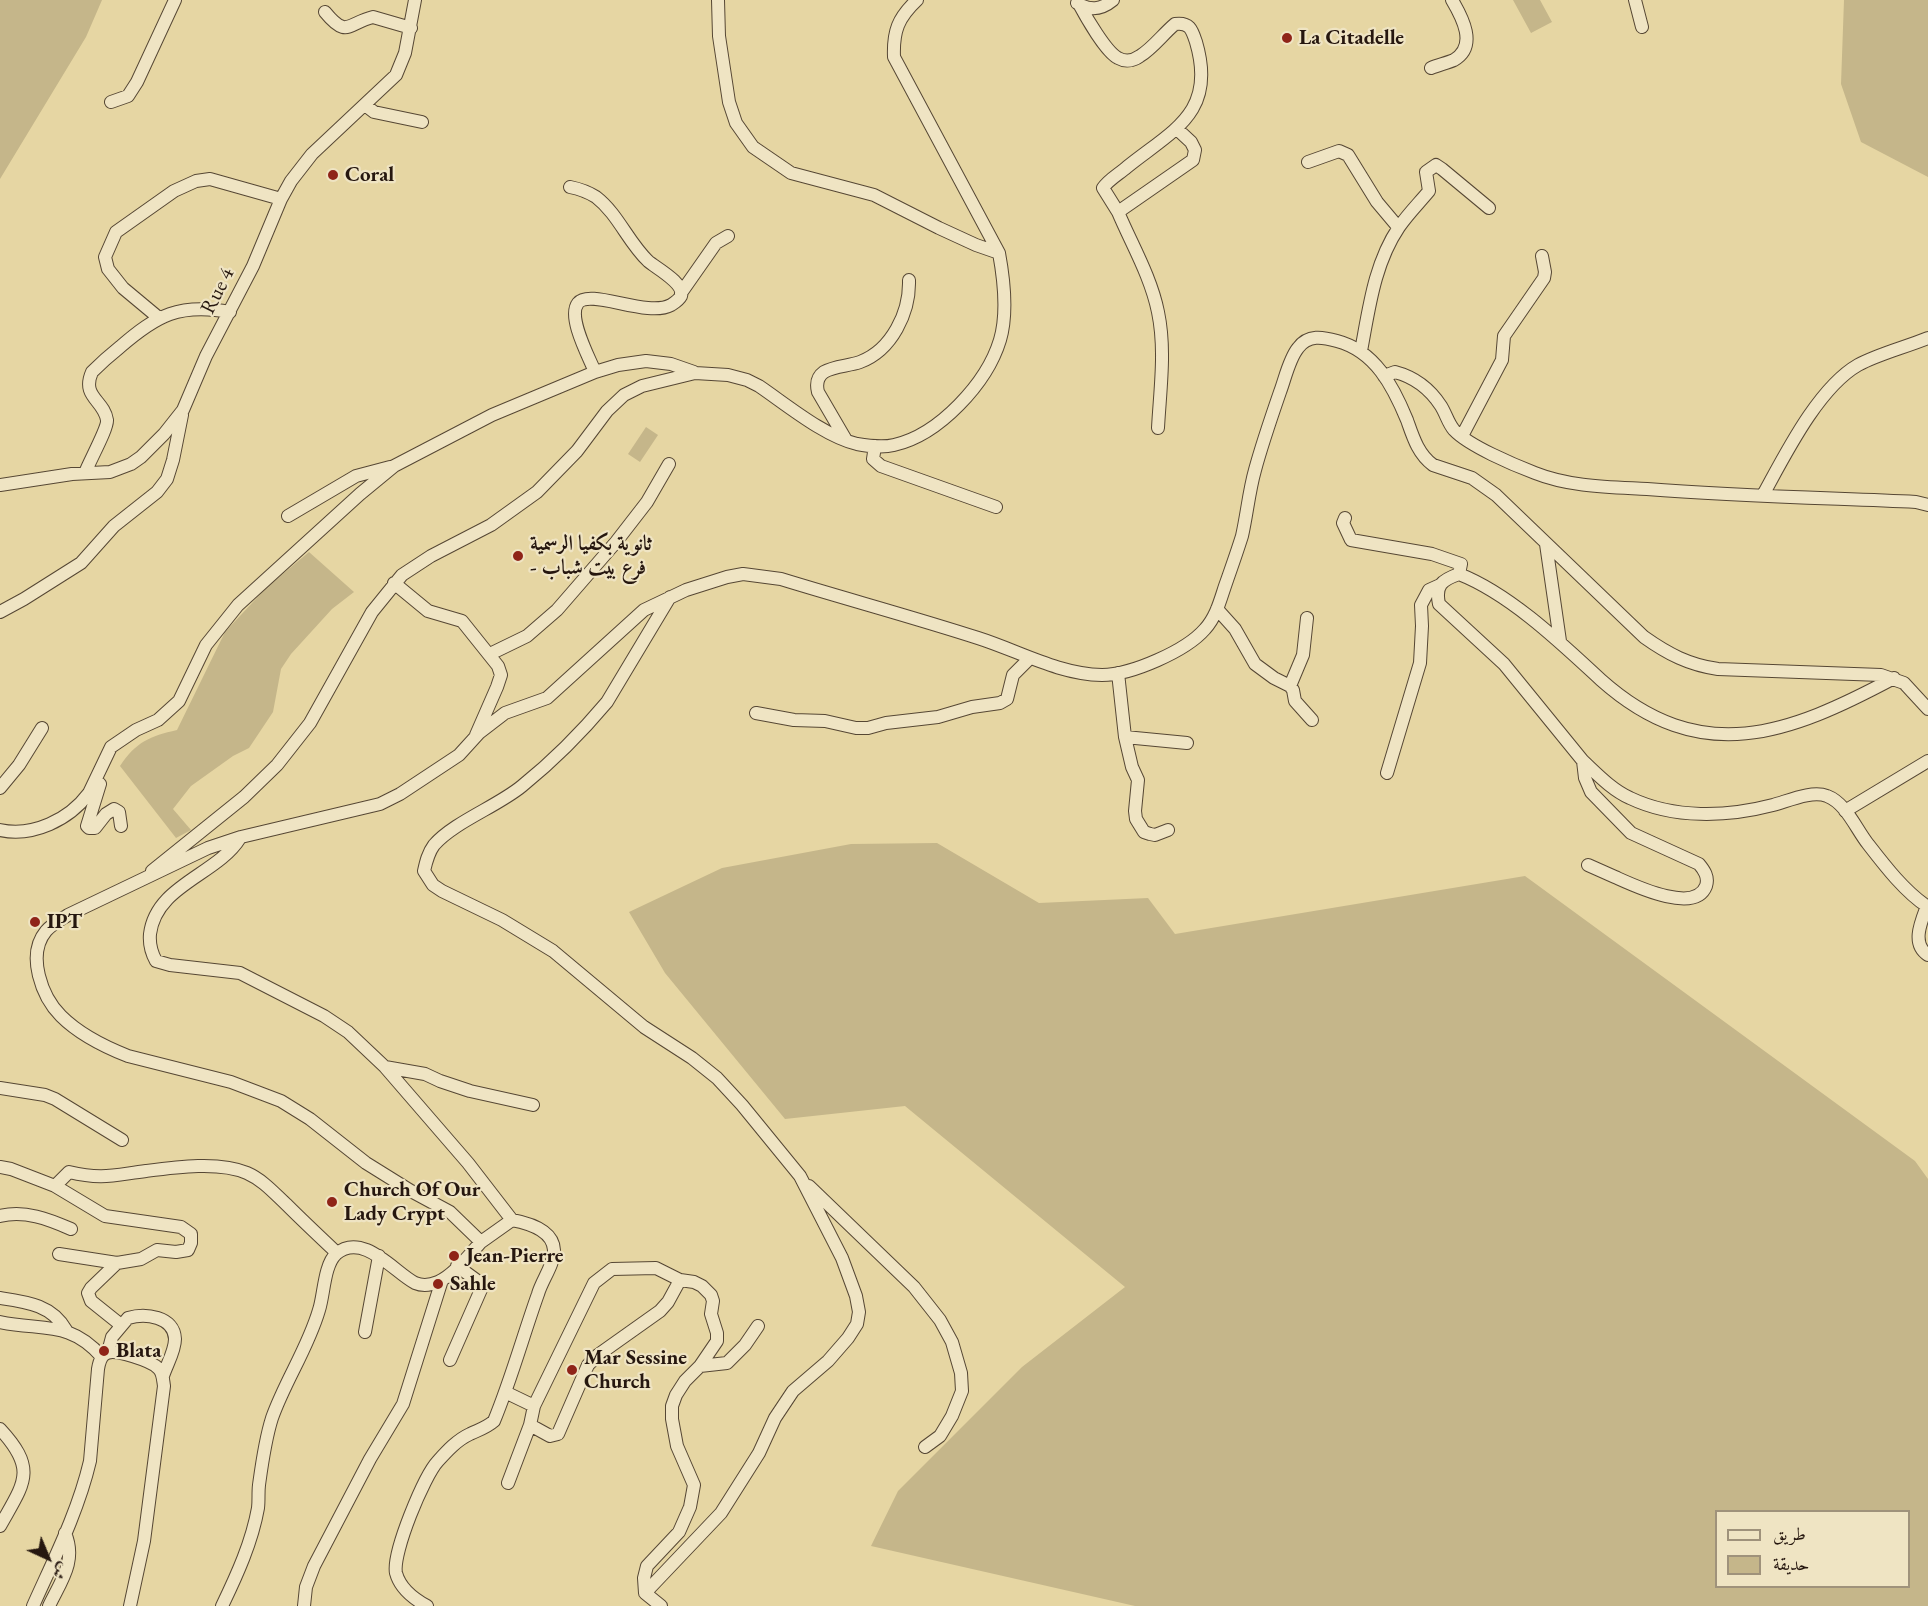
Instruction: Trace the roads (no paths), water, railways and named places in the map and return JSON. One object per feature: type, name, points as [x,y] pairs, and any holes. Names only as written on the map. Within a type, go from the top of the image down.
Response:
[{"type":"street","points":[[111,102],[128,96],[137,82],[175,0]]},
{"type":"street","name":"Rue 4","points":[[0,485],[85,473],[110,472],[131,464],[159,441],[183,410],[206,356],[253,266],[291,181],[312,154],[396,75],[403,61],[415,0]]},
{"type":"street","points":[[718,0],[719,36],[729,102],[736,123],[753,147],[791,173],[874,195],[948,232],[999,253]]},
{"type":"street","points":[[288,516],[356,476],[394,466],[492,416],[595,372],[618,365],[646,362],[671,364],[695,373],[728,375],[747,380],[826,431],[855,443],[891,446],[921,435],[934,426],[968,395],[990,364],[1001,338],[1004,323],[1003,279],[999,253],[894,57],[893,40],[897,24],[917,0]]},
{"type":"street","points":[[1076,2],[1092,10],[1113,0]]},
{"type":"street","points":[[1431,68],[1454,60],[1461,54],[1467,41],[1466,29],[1452,0]]},
{"type":"street","points":[[1635,0],[1642,27]]},
{"type":"street","points":[[1076,2],[1112,54],[1126,61],[1141,56],[1175,24],[1182,23],[1191,29],[1200,59],[1199,92],[1195,107],[1177,129],[1103,188],[1118,212],[1150,285],[1158,312],[1163,355],[1158,428]]},
{"type":"street","points":[[326,12],[336,24],[344,28],[351,28],[373,17],[411,28]]},
{"type":"street","points":[[365,105],[374,112],[422,122]]},
{"type":"street","points":[[1118,212],[1192,160],[1195,150],[1191,142],[1177,129]]},
{"type":"street","points":[[1308,162],[1339,151],[1348,155],[1377,202],[1398,227]]},
{"type":"street","points":[[1362,351],[1379,266],[1398,227],[1429,191],[1426,172],[1436,165],[1489,208]]},
{"type":"street","points":[[159,318],[123,288],[108,269],[105,257],[116,232],[174,191],[196,181],[210,179],[281,199]]},
{"type":"street","points":[[570,187],[582,190],[601,202],[645,257],[676,283],[681,293]]},
{"type":"street","points":[[595,372],[575,323],[574,313],[578,303],[586,298],[654,310],[674,303],[716,243],[728,236]]},
{"type":"street","points":[[1462,436],[1502,360],[1504,336],[1544,278],[1542,256]]},
{"type":"street","points":[[846,440],[818,392],[816,386],[819,377],[827,370],[862,361],[883,345],[905,314],[909,280]]},
{"type":"street","points":[[85,473],[107,424],[105,414],[90,392],[89,378],[92,372],[146,324],[159,318],[201,309],[230,312]]},
{"type":"street","points":[[481,1242],[450,1212],[366,1164],[309,1119],[281,1101],[231,1082],[148,1063],[114,1051],[73,1026],[52,1006],[39,978],[37,963],[41,939],[54,923],[68,915],[208,848],[241,837],[380,804],[400,794],[459,755],[486,727],[505,713],[547,698],[644,609],[670,596],[742,574],[781,579],[975,637],[1030,658],[1088,674],[1118,673],[1163,656],[1186,645],[1205,629],[1217,609],[1242,536],[1256,468],[1283,384],[1298,347],[1317,336],[1339,341],[1362,351],[1376,363],[1402,410],[1417,447],[1427,460],[1433,465],[1482,483],[1644,637],[1664,651],[1685,662],[1718,669],[1855,673],[1894,678],[1904,683],[1927,707]]},
{"type":"street","points":[[1764,495],[1809,418],[1839,378],[1860,364],[1928,339]]},
{"type":"street","points":[[1384,376],[1395,372],[1416,381],[1430,393],[1440,405],[1449,423],[1462,436],[1510,462],[1545,477],[1690,493],[1916,502],[1928,505]]},
{"type":"street","points":[[138,883],[244,796],[277,765],[310,723],[361,630],[402,575],[431,556],[491,525],[537,492],[577,451],[607,411],[624,395],[642,386],[695,373]]},
{"type":"street","points":[[0,612],[81,563],[114,526],[157,492],[167,479],[183,410]]},
{"type":"street","points":[[875,446],[873,459],[881,466],[996,507]]},
{"type":"street","points":[[490,654],[527,636],[557,610],[647,502],[669,464]]},
{"type":"street","points":[[3,828],[41,829],[59,820],[79,804],[89,794],[106,753],[120,739],[158,720],[179,701],[206,645],[238,605],[352,501],[394,466]]},
{"type":"street","points":[[1345,518],[1343,523],[1351,540],[1442,557],[1461,564],[1459,574]]},
{"type":"street","points":[[1546,544],[1560,641]]},
{"type":"street","points":[[1387,773],[1420,663],[1421,605],[1429,590],[1459,574],[1477,581],[1560,641],[1626,701],[1648,715],[1665,722],[1717,735],[1742,735],[1777,729],[1826,713],[1894,678]]},
{"type":"street","points":[[394,583],[428,611],[445,618],[462,621],[498,666],[501,675],[475,740]]},
{"type":"street","points":[[1440,585],[1437,594],[1439,604],[1504,664],[1583,761],[1628,797],[1671,810],[1724,815],[1809,795],[1822,794],[1830,797],[1845,811],[1895,876],[1927,907],[1918,935],[1920,946],[1928,955]]},
{"type":"street","points":[[670,596],[607,702],[594,718],[566,747],[519,788],[446,835],[429,853],[424,871],[433,885],[442,891],[502,920],[553,951],[644,1027],[692,1058],[717,1078],[800,1176],[914,1287],[940,1320],[952,1342],[961,1372],[962,1391],[952,1416],[940,1436],[925,1447]]},
{"type":"street","points":[[1217,609],[1234,629],[1255,664],[1290,686],[1295,701],[1312,720]]},
{"type":"street","points":[[1290,686],[1303,655],[1307,618]]},
{"type":"street","points":[[756,713],[794,720],[825,721],[856,728],[938,717],[972,707],[1000,703],[1007,699],[1013,675],[1030,658]]},
{"type":"street","points":[[1118,673],[1125,737],[1132,767],[1138,780],[1136,819],[1144,832],[1155,835],[1168,830]]},
{"type":"street","points":[[0,788],[19,765],[42,728]]},
{"type":"street","points":[[1125,737],[1187,743]]},
{"type":"street","points":[[106,753],[99,788],[87,826],[94,828],[106,814],[114,809],[119,812],[121,825]]},
{"type":"street","points":[[1583,761],[1585,778],[1591,792],[1631,833],[1699,864],[1705,871],[1707,880],[1701,893],[1690,898],[1667,897],[1588,865]]},
{"type":"street","points":[[1845,811],[1928,761]]},
{"type":"street","points":[[241,837],[223,856],[160,906],[151,930],[149,943],[152,955],[160,963],[240,974],[324,1016],[348,1032],[385,1067],[468,1163],[512,1220],[532,1225],[543,1232],[550,1239],[554,1249],[494,1421],[459,1441],[434,1466],[408,1521],[398,1552],[396,1572],[402,1585],[413,1598],[427,1606]]},
{"type":"street","points":[[385,1067],[425,1074],[470,1091],[533,1105]]},
{"type":"street","points":[[0,1089],[31,1092],[55,1099],[122,1140]]},
{"type":"street","points":[[55,1186],[69,1172],[88,1177],[112,1177],[147,1171],[208,1166],[248,1173],[264,1184],[337,1253]]},
{"type":"street","points":[[0,1167],[55,1186],[105,1216],[181,1227],[191,1234],[188,1250],[176,1252],[157,1250],[141,1259],[117,1263],[59,1254]]},
{"type":"street","points":[[645,1593],[721,1513],[759,1453],[775,1418],[793,1391],[828,1361],[857,1324],[859,1312],[856,1296],[842,1258],[800,1176]]},
{"type":"street","points":[[0,1216],[22,1213],[54,1221],[70,1229]]},
{"type":"street","points":[[222,1606],[253,1529],[265,1446],[272,1419],[319,1310],[329,1266],[337,1253],[356,1248],[379,1256],[419,1284],[428,1285],[441,1280],[481,1242],[512,1220]]},
{"type":"street","points":[[365,1332],[379,1256]]},
{"type":"street","points":[[117,1263],[88,1293],[91,1301],[121,1325]]},
{"type":"street","points":[[450,1360],[483,1285],[457,1266]]},
{"type":"street","points":[[508,1483],[530,1425],[534,1406],[594,1283],[612,1269],[656,1268],[680,1280],[702,1286],[711,1295],[713,1301],[711,1314],[717,1341],[700,1366],[685,1381],[672,1406],[677,1446],[694,1485],[690,1507],[679,1532],[647,1566],[644,1578],[645,1593],[661,1606]]},
{"type":"street","points":[[304,1606],[306,1587],[314,1566],[370,1459],[403,1404],[441,1280]]},
{"type":"street","points":[[530,1425],[550,1436],[558,1434],[588,1365],[598,1354],[660,1311],[669,1302],[680,1280]]},
{"type":"street","points":[[0,1298],[46,1309],[60,1319],[66,1330]]},
{"type":"street","points":[[33,1606],[80,1495],[90,1461],[98,1369],[112,1337],[129,1318],[137,1315],[155,1316],[163,1319],[172,1329],[175,1337],[174,1348],[163,1376]]},
{"type":"street","points":[[0,1322],[66,1330],[105,1355],[120,1353],[147,1362],[158,1368],[163,1376],[164,1386],[144,1541],[130,1606]]},
{"type":"street","points":[[700,1366],[727,1362],[745,1345],[758,1326]]},
{"type":"street","points":[[505,1392],[534,1406]]},
{"type":"street","points":[[0,1429],[5,1442],[21,1459],[24,1477],[21,1490],[0,1526]]},
{"type":"street","points":[[49,1606],[70,1560],[70,1549],[65,1533]]},
{"type":"place","name":"La Citadelle","points":[[1287,38]]},
{"type":"place","name":"Coral","points":[[333,175]]},
{"type":"place","name":"ثانوية بكفيا الرسمية - فرع بيت شباب","points":[[518,556]]},
{"type":"place","name":"IPT","points":[[35,922]]},
{"type":"place","name":"Church Of Our Lady Crypt","points":[[332,1202]]},
{"type":"place","name":"Jean-Pierre","points":[[454,1256]]},
{"type":"place","name":"Sahle","points":[[438,1284]]},
{"type":"place","name":"Blata","points":[[104,1351]]},
{"type":"place","name":"Mar Sessine Church","points":[[572,1370]]}]
